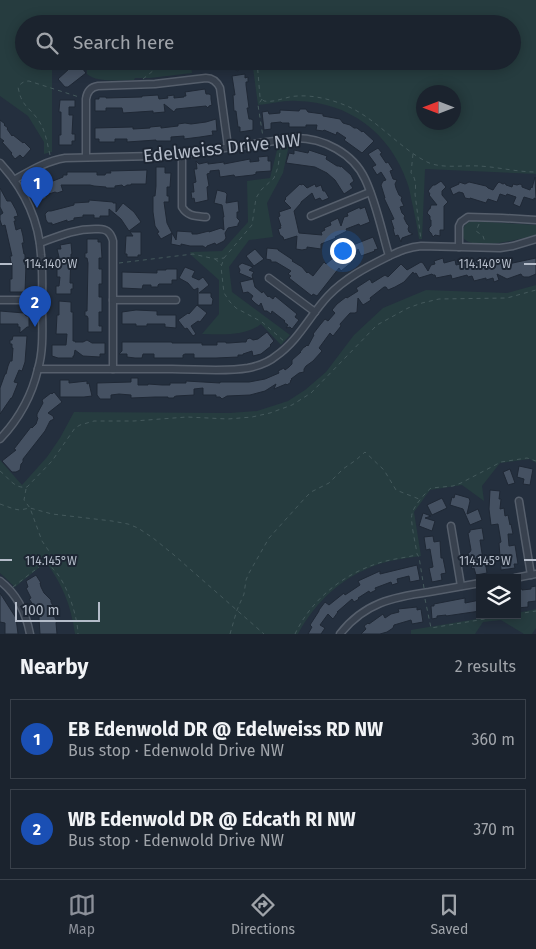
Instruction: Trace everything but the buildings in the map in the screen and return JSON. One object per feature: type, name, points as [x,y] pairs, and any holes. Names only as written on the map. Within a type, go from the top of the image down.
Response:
[{"type":"street","points":[[86,157],[86,99],[88,92],[95,86],[180,82],[206,78],[215,80],[220,88],[228,147]]},
{"type":"street","name":"Edelweiss Drive NW","points":[[14,180],[52,161],[65,158],[182,154],[296,138],[311,139],[336,149],[350,159],[365,178],[389,256]]},
{"type":"street","points":[[182,154],[182,207],[190,216],[206,217]]},
{"type":"street","points":[[0,164],[14,180],[31,210],[42,258],[41,343],[38,369],[20,414],[0,439]]},
{"type":"street","points":[[312,216],[370,192]]},
{"type":"street","points":[[459,247],[461,222],[468,217],[536,220]]},
{"type":"street","points":[[40,243],[81,229],[102,229],[111,235],[113,241],[113,369]]},
{"type":"street","points":[[38,369],[250,368],[274,358],[288,346],[328,296],[346,281],[389,256],[406,249],[421,246],[486,248],[512,246],[536,239]]},
{"type":"street","points":[[269,278],[315,312]]},
{"type":"street","points":[[0,300],[42,300]]},
{"type":"street","points":[[113,300],[176,300]]},
{"type":"street","points":[[519,501],[534,575],[521,577]]},
{"type":"street","points":[[451,526],[461,586]]},
{"type":"street","points":[[0,581],[10,589],[21,606],[26,616],[30,634]]},
{"type":"street","points":[[340,634],[356,617],[372,607],[395,598],[476,584]]},
{"type":"path","points":[[135,85],[154,70]]},
{"type":"path","points":[[258,70],[259,89],[264,101],[268,102],[302,96],[344,105],[359,112],[430,164],[480,166],[536,172]]},
{"type":"path","points":[[52,161],[46,135],[38,121],[22,102],[18,87],[25,81],[29,81],[86,99]]},
{"type":"path","points":[[262,99],[258,105],[264,142]]},
{"type":"path","points":[[281,140],[274,178],[261,190],[256,198],[252,225],[224,258],[222,267],[224,293],[230,302],[236,308],[262,322],[288,346]]},
{"type":"path","points":[[413,153],[411,173],[414,175],[416,186],[415,194],[421,246]]},
{"type":"path","points":[[481,217],[476,231],[483,236],[486,248]]},
{"type":"path","points":[[113,264],[193,254],[215,259],[220,262],[222,267]]},
{"type":"path","points":[[215,259],[224,258]]},
{"type":"path","points":[[53,568],[51,554],[42,541],[30,508],[24,500],[27,487],[52,461],[75,428],[80,425],[94,421],[109,420],[134,421],[188,417],[228,419],[270,413],[292,405],[311,393],[377,326],[408,308],[440,299],[507,298],[536,290]]},
{"type":"path","points":[[230,634],[244,594],[248,573],[269,538],[304,498],[311,492],[329,483],[365,452],[384,470],[396,490],[420,500]]},
{"type":"path","points":[[485,619],[430,628],[412,514],[420,500],[431,488],[453,486],[461,483],[500,462],[528,458],[536,461]]},
{"type":"path","points":[[0,470],[14,485],[27,487]]},
{"type":"path","points":[[0,504],[8,508],[30,508],[52,514],[112,521],[138,528],[174,555],[264,634]]},
{"type":"path","points":[[295,634],[316,603],[343,580],[376,564],[417,554]]},
{"type":"path","points":[[10,589],[46,563],[58,574],[69,596],[75,612],[78,634]]},
{"type":"path","points":[[521,613],[536,611]]},
{"type":"green space","points":[[0,0],[536,0],[536,174],[425,169],[422,239],[419,239],[407,182],[400,164],[378,135],[350,114],[334,107],[292,101],[258,105],[253,70],[521,70],[521,15],[15,15],[15,70],[52,70],[52,152],[44,154],[44,142],[28,116],[0,96]]},
{"type":"green space","points":[[87,70],[192,70],[192,73],[135,78],[134,80],[103,80],[87,74]]},
{"type":"green space","points":[[289,145],[283,173],[267,203],[273,237],[249,240],[229,267],[232,292],[290,335],[281,345],[261,324],[240,333],[202,334],[219,314],[219,280],[190,252],[222,251],[248,222],[247,181],[270,178],[278,146]]},
{"type":"green space","points":[[472,221],[536,225],[536,235],[499,243],[479,244],[464,239],[463,231],[465,226]]},
{"type":"green space","points":[[536,285],[536,463],[530,459],[500,463],[482,486],[484,501],[462,485],[430,490],[414,512],[421,556],[379,564],[342,583],[313,611],[298,634],[75,634],[65,596],[46,562],[15,587],[0,573],[0,460],[22,485],[47,457],[74,412],[230,413],[257,411],[288,401],[305,390],[326,372],[354,335],[383,308],[426,290],[507,293]]},
{"type":"green space","points":[[536,609],[536,628],[532,634],[524,634],[501,620],[483,622],[475,634],[411,634],[411,630],[477,619],[521,619],[521,612]]},
{"type":"place","name":"EB Edenwold DR @ Edelweiss RD NW","points":[[37,208]]},
{"type":"place","name":"WB Edenwold DR @ Edcath RI NW","points":[[35,327]]}]
